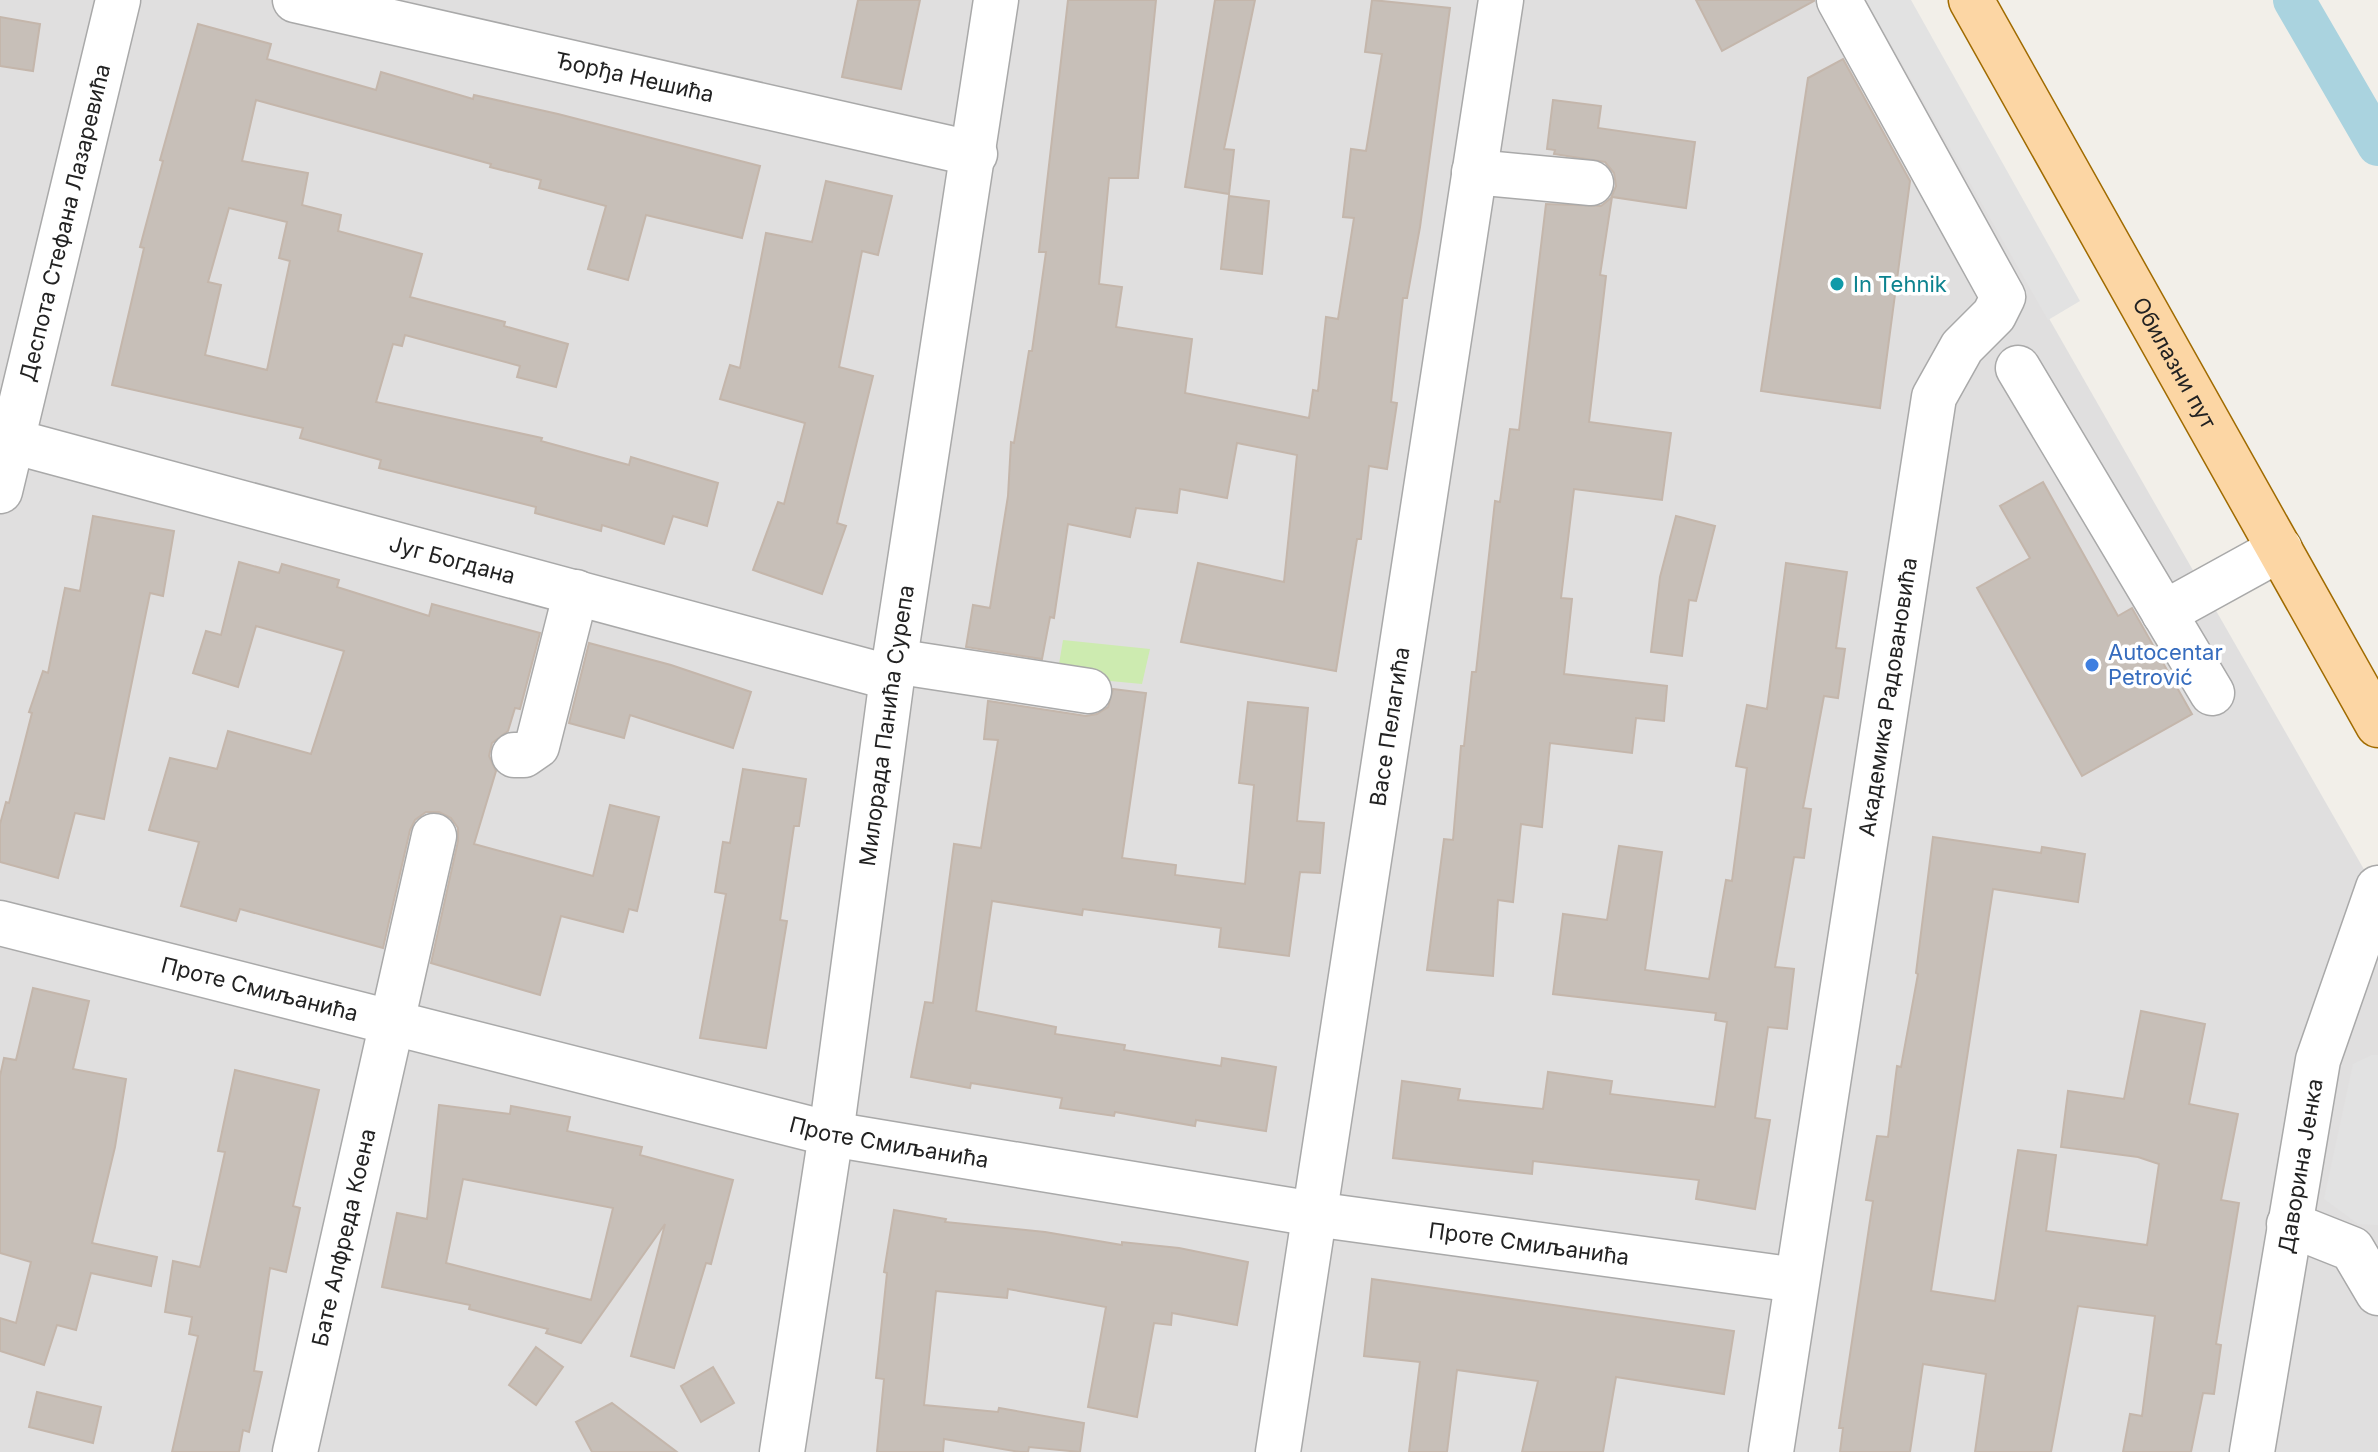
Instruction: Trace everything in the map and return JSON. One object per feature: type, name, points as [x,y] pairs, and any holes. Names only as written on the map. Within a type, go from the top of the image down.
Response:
[{"type":"main road","name":"Обилазни пут","points":[[1971,0],[2378,725]]},
{"type":"street","name":"Деспота Стефана Лазаревића","points":[[0,491],[118,0]]},
{"type":"street","name":"Ђорђа Нешића","points":[[295,0],[975,154]]},
{"type":"street","name":"Милорада Панића Сурепа","points":[[782,1452],[831,1134],[893,670],[975,154],[996,0]]},
{"type":"street","name":"Васе Пелагића","points":[[1278,1452],[1501,0]]},
{"type":"street","name":"Академика Радовановића","points":[[1771,1452],[1934,397],[1962,347],[1994,315],[2003,297],[1839,0]]},
{"type":"street","points":[[1474,172],[1591,183]]},
{"type":"street","points":[[2018,368],[2212,693]]},
{"type":"street","name":"Југ Богдана","points":[[12,441],[576,592],[893,670],[1089,691]]},
{"type":"street","points":[[2164,613],[2280,549]]},
{"type":"street","points":[[514,755],[524,755],[537,746],[576,592]]},
{"type":"street","name":"Бате Алфреда Коена","points":[[295,1452],[434,836]]},
{"type":"street","name":"Даворина Јенка","points":[[2252,1452],[2318,1060],[2357,1001],[2378,888]]},
{"type":"street","name":"Проте Смиљанића","points":[[0,923],[831,1134],[1314,1214],[1796,1280]]},
{"type":"street","points":[[2289,1224],[2352,1249],[2378,1293]]},
{"type":"shaded area","points":[[0,0],[1867,0],[2378,894],[2378,1452],[0,1452]]},
{"type":"shaded area","points":[[1866,0],[1911,0],[2080,301],[2048,320]]},
{"type":"shaded area","points":[[2378,1055],[2378,1225],[2358,1224],[2324,1199],[2353,1064]]},
{"type":"green space","points":[[1063,640],[1150,649],[1142,684],[1057,676]]},
{"type":"building","points":[[858,0],[920,0],[901,89],[842,77]]},
{"type":"building","points":[[1068,0],[1156,0],[1138,178],[1109,178],[1099,284],[1122,287],[1116,327],[1192,339],[1185,393],[1309,418],[1313,390],[1318,391],[1326,317],[1338,319],[1354,218],[1343,217],[1351,149],[1366,151],[1382,54],[1365,52],[1372,0],[1450,8],[1420,227],[1407,298],[1403,298],[1391,402],[1397,403],[1387,469],[1369,466],[1361,539],[1357,539],[1336,671],[1181,642],[1198,563],[1284,582],[1297,455],[1237,443],[1227,498],[1180,489],[1177,513],[1136,508],[1130,537],[1068,524],[1054,618],[1050,617],[1042,659],[966,647],[973,605],[990,608],[1008,496],[1011,442],[1014,443],[1029,351],[1032,351],[1046,252],[1039,252]]},
{"type":"building","points":[[1215,0],[1255,0],[1224,149],[1234,150],[1229,194],[1185,187]]},
{"type":"building","points":[[1696,0],[1814,0],[1814,1],[1722,51]]},
{"type":"building","points":[[0,17],[40,24],[33,71],[0,66]]},
{"type":"building","points":[[198,24],[271,44],[267,59],[376,90],[381,72],[473,99],[474,95],[558,114],[760,166],[742,238],[646,215],[628,280],[588,269],[606,206],[539,188],[541,180],[490,167],[491,164],[256,100],[242,161],[308,173],[302,205],[341,215],[338,231],[422,254],[410,297],[505,322],[504,326],[568,344],[556,387],[517,377],[520,366],[405,335],[402,346],[393,344],[376,402],[542,438],[541,441],[629,465],[631,457],[718,483],[707,526],[673,516],[664,544],[602,525],[601,531],[535,513],[536,507],[379,468],[381,460],[300,438],[303,428],[112,385],[144,248],[140,247],[163,161],[160,160]],"holes":[[[229,208],[287,222],[279,258],[290,261],[267,370],[205,355],[221,285],[208,282]]]},
{"type":"building","name":"In Tehnik","points":[[1843,59],[1910,181],[1880,408],[1761,391],[1808,78]]},
{"type":"building","points":[[1553,100],[1601,106],[1598,128],[1695,142],[1686,208],[1612,197],[1600,275],[1606,276],[1589,422],[1671,433],[1662,500],[1574,489],[1561,598],[1572,599],[1564,674],[1667,686],[1664,721],[1636,718],[1632,753],[1550,743],[1542,827],[1521,824],[1513,902],[1498,900],[1493,976],[1427,970],[1444,839],[1453,840],[1461,746],[1464,746],[1472,672],[1476,672],[1495,501],[1500,502],[1510,429],[1519,430],[1546,204],[1601,206],[1611,198],[1616,186],[1614,173],[1605,162],[1554,154],[1555,150],[1547,149]]},
{"type":"building","points":[[826,181],[892,196],[878,255],[862,251],[839,367],[873,376],[837,523],[846,526],[822,594],[753,570],[778,502],[784,504],[805,423],[720,399],[730,365],[740,368],[766,233],[812,242]]},
{"type":"building","points":[[1229,196],[1269,201],[1262,274],[1221,269]]},
{"type":"building","name":"Autocentar Petrović","points":[[2043,482],[2118,616],[2132,608],[2192,714],[2082,776],[1977,588],[2030,558],[2000,506]]},
{"type":"building","points":[[93,516],[174,531],[163,596],[150,593],[104,819],[75,813],[58,878],[0,862],[0,824],[6,802],[9,803],[32,713],[29,712],[43,671],[48,673],[65,588],[80,591]]},
{"type":"building","points":[[1676,516],[1715,526],[1696,601],[1689,600],[1682,656],[1651,652],[1660,577]]},
{"type":"building","points":[[239,562],[279,573],[282,564],[339,580],[337,587],[429,616],[432,604],[540,633],[520,709],[515,708],[508,731],[492,743],[489,756],[496,771],[474,844],[593,876],[610,805],[659,817],[637,911],[629,909],[623,932],[561,916],[540,995],[431,963],[458,841],[458,828],[451,818],[439,812],[426,812],[415,820],[410,830],[383,948],[240,909],[236,921],[181,906],[199,842],[149,830],[170,758],[217,769],[228,731],[311,754],[344,651],[256,626],[238,687],[193,673],[206,631],[221,635]]},
{"type":"building","points":[[1786,563],[1847,572],[1836,648],[1845,649],[1838,698],[1824,696],[1803,808],[1811,809],[1804,858],[1794,857],[1775,967],[1794,969],[1787,1029],[1768,1027],[1755,1118],[1770,1120],[1755,1209],[1696,1199],[1699,1180],[1533,1161],[1532,1174],[1393,1158],[1402,1081],[1460,1089],[1458,1100],[1543,1109],[1548,1072],[1612,1081],[1610,1094],[1715,1107],[1727,1022],[1715,1020],[1716,1013],[1553,994],[1563,914],[1607,920],[1619,846],[1662,852],[1645,970],[1709,979],[1726,880],[1732,881],[1747,768],[1736,766],[1747,705],[1767,709]]},
{"type":"building","points":[[589,643],[671,665],[751,692],[733,748],[630,715],[624,738],[569,723]]},
{"type":"building","points":[[1113,689],[1146,693],[1122,858],[1176,865],[1175,875],[1245,884],[1254,785],[1239,783],[1248,702],[1308,708],[1297,821],[1324,823],[1320,873],[1300,872],[1289,956],[1219,947],[1221,928],[1083,909],[1082,915],[992,901],[976,1011],[1056,1027],[1055,1034],[1125,1045],[1124,1050],[1221,1066],[1222,1058],[1276,1067],[1266,1131],[1196,1120],[1195,1126],[1115,1112],[1114,1116],[1060,1108],[1062,1098],[971,1083],[970,1088],[911,1077],[925,1002],[933,1003],[954,844],[981,848],[998,740],[984,739],[988,701],[1086,716],[1108,707]]},
{"type":"building","points":[[743,769],[806,779],[799,826],[794,826],[780,920],[787,921],[766,1048],[700,1038],[726,894],[715,892],[723,842],[730,843]]},
{"type":"building","points":[[1933,837],[2041,853],[2042,847],[2085,854],[2078,902],[1993,889],[1931,1291],[1995,1301],[2018,1150],[2056,1155],[2046,1231],[2147,1245],[2159,1164],[2138,1157],[2061,1147],[2068,1091],[2124,1099],[2141,1011],[2205,1024],[2189,1104],[2238,1114],[2221,1200],[2239,1203],[2216,1344],[2221,1345],[2214,1394],[2203,1393],[2191,1452],[2123,1452],[2130,1414],[2142,1416],[2155,1316],[2078,1306],[2051,1452],[1975,1452],[1986,1374],[1923,1364],[1910,1452],[1840,1452],[1843,1428],[1839,1428],[1873,1201],[1866,1200],[1877,1136],[1888,1137],[1897,1066],[1901,1067],[1918,974]]},
{"type":"building","points":[[33,988],[89,1001],[73,1069],[126,1079],[115,1147],[92,1243],[157,1257],[151,1286],[91,1273],[76,1330],[57,1325],[44,1365],[0,1351],[0,1318],[16,1323],[31,1262],[0,1253],[0,1076],[4,1058],[16,1060]]},
{"type":"building","points":[[235,1070],[319,1090],[293,1206],[300,1208],[286,1272],[270,1268],[254,1371],[262,1372],[249,1432],[243,1430],[239,1452],[172,1452],[198,1336],[189,1334],[192,1317],[165,1312],[173,1261],[200,1267],[225,1152],[218,1151]]},
{"type":"building","points":[[439,1105],[510,1114],[511,1106],[570,1117],[567,1131],[642,1147],[640,1155],[733,1180],[711,1264],[706,1263],[674,1368],[631,1356],[665,1224],[581,1343],[546,1333],[548,1329],[469,1309],[470,1305],[382,1287],[397,1213],[427,1219]],"holes":[[[463,1179],[613,1208],[591,1300],[446,1263]]]},
{"type":"building","points":[[894,1210],[946,1219],[945,1222],[1045,1232],[1122,1245],[1122,1242],[1179,1248],[1248,1262],[1237,1325],[1172,1313],[1171,1325],[1154,1323],[1137,1417],[1088,1407],[1106,1307],[1008,1289],[1007,1298],[936,1291],[924,1405],[998,1412],[999,1408],[1084,1423],[1080,1452],[1029,1447],[1028,1452],[1020,1452],[944,1439],[943,1452],[877,1452],[884,1379],[876,1378],[887,1273],[884,1272]]},
{"type":"building","points":[[1372,1279],[1734,1331],[1724,1394],[1616,1377],[1603,1452],[1522,1452],[1538,1381],[1457,1370],[1447,1452],[1409,1452],[1420,1362],[1364,1356]]},
{"type":"building","points":[[536,1347],[563,1367],[536,1405],[509,1385]]},
{"type":"building","points":[[713,1367],[734,1403],[701,1422],[681,1386]]},
{"type":"building","points":[[37,1392],[101,1407],[93,1443],[29,1427]]},
{"type":"building","points":[[612,1403],[677,1452],[592,1452],[576,1422]]},
{"type":"waterway","points":[[2294,0],[2378,145]]},
{"type":"place","name":"In Tehnik","points":[[1837,284]]},
{"type":"place","name":"Autocentar Petrović","points":[[2092,665]]}]
